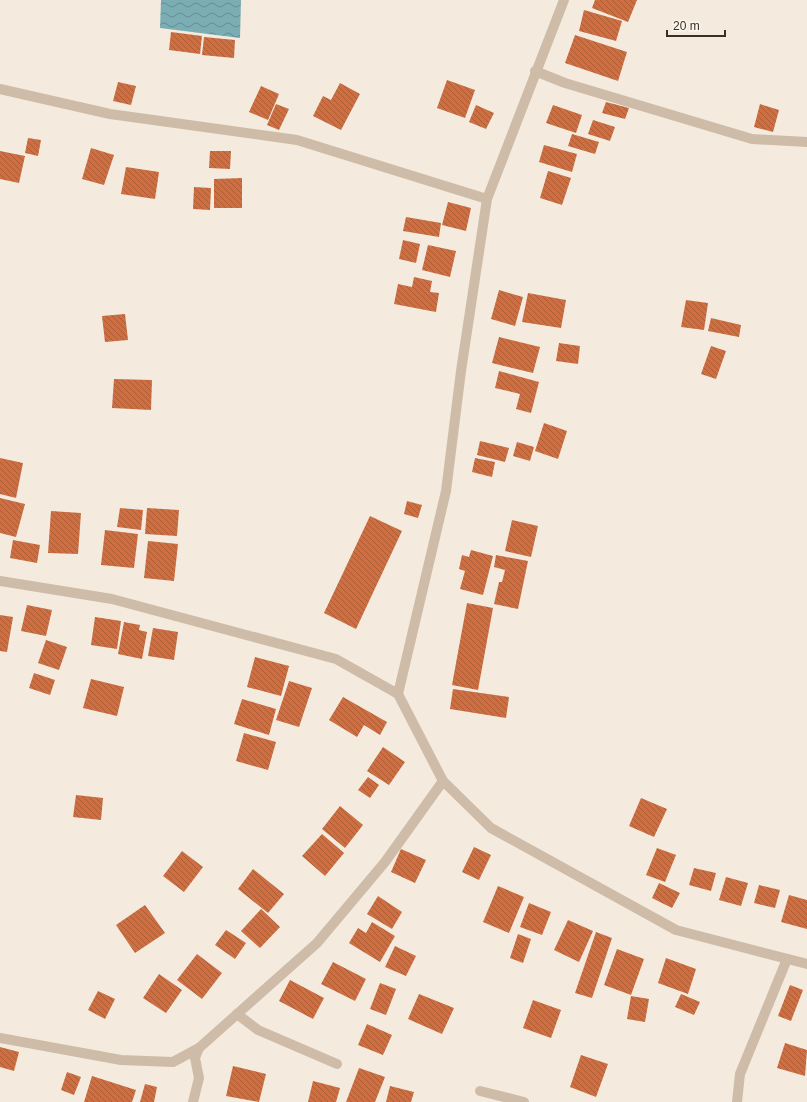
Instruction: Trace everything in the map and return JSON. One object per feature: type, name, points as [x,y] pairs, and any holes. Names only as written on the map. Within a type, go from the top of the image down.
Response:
[{"type":"street","points":[[398,694],[446,491],[461,371],[487,199],[535,71],[564,0]]},
{"type":"street","points":[[535,71],[565,84],[752,138],[807,142]]},
{"type":"street","points":[[0,89],[110,114],[297,140],[487,199]]},
{"type":"street","points":[[0,581],[112,599],[336,659],[398,694],[443,781],[491,828],[676,930],[807,964]]},
{"type":"street","points":[[0,1038],[121,1060],[173,1062],[199,1048],[317,943],[385,862],[443,781]]},
{"type":"street","points":[[737,1102],[740,1074],[786,959]]},
{"type":"street","points":[[236,1014],[258,1030],[337,1064]]},
{"type":"street","points":[[192,1102],[199,1078],[195,1058],[199,1048]]},
{"type":"street","points":[[480,1091],[524,1102]]},
{"type":"water","points":[[161,0],[241,0],[240,38],[160,28]]},
{"type":"building","points":[[595,0],[637,0],[628,22],[592,8]]},
{"type":"building","points":[[584,10],[622,21],[616,41],[579,31]]},
{"type":"building","points":[[171,32],[202,36],[200,54],[169,50]]},
{"type":"building","points":[[575,35],[627,52],[618,81],[565,63]]},
{"type":"building","points":[[204,37],[235,40],[234,58],[202,55]]},
{"type":"building","points":[[447,80],[475,90],[465,118],[437,108]]},
{"type":"building","points":[[118,82],[136,86],[131,105],[113,101]]},
{"type":"building","points":[[340,83],[360,94],[341,130],[313,116],[323,96],[331,100]]},
{"type":"building","points":[[261,86],[279,94],[268,120],[249,112]]},
{"type":"building","points":[[606,102],[629,108],[625,119],[602,113]]},
{"type":"building","points":[[276,104],[289,109],[279,130],[267,125]]},
{"type":"building","points":[[760,104],[779,110],[773,132],[754,127]]},
{"type":"building","points":[[476,105],[494,113],[486,129],[469,122]]},
{"type":"building","points":[[553,105],[582,115],[576,133],[546,123]]},
{"type":"building","points":[[593,120],[615,127],[610,141],[588,134]]},
{"type":"building","points":[[572,134],[599,142],[595,154],[568,146]]},
{"type":"building","points":[[28,138],[41,140],[38,156],[25,153]]},
{"type":"building","points":[[544,145],[577,154],[572,172],[539,162]]},
{"type":"building","points":[[91,148],[114,155],[104,185],[82,179]]},
{"type":"building","points":[[0,151],[25,156],[19,183],[0,179]]},
{"type":"building","points":[[210,151],[231,151],[230,169],[209,168]]},
{"type":"building","points":[[126,167],[159,172],[155,199],[121,194]]},
{"type":"building","points":[[548,171],[571,178],[562,205],[540,198]]},
{"type":"building","points":[[242,178],[242,208],[214,208],[214,179]]},
{"type":"building","points":[[194,187],[211,188],[210,210],[193,209]]},
{"type":"building","points":[[448,202],[471,208],[466,231],[442,225]]},
{"type":"building","points":[[406,217],[441,223],[439,237],[403,231]]},
{"type":"building","points":[[403,240],[420,244],[416,263],[399,259]]},
{"type":"building","points":[[428,245],[456,251],[450,277],[422,270]]},
{"type":"building","points":[[414,277],[432,281],[430,292],[439,293],[436,312],[394,304],[398,284],[412,287]]},
{"type":"building","points":[[499,290],[523,297],[515,326],[491,319]]},
{"type":"building","points":[[528,293],[566,300],[561,328],[522,322]]},
{"type":"building","points":[[686,300],[708,303],[704,330],[681,327]]},
{"type":"building","points":[[125,314],[128,340],[105,342],[102,316]]},
{"type":"building","points":[[711,318],[741,325],[739,337],[708,331]]},
{"type":"building","points":[[499,337],[540,347],[533,373],[492,363]]},
{"type":"building","points":[[559,343],[580,346],[578,364],[556,361]]},
{"type":"building","points":[[711,346],[726,351],[716,379],[701,374]]},
{"type":"building","points":[[499,371],[539,382],[531,413],[516,409],[520,394],[495,388]]},
{"type":"building","points":[[114,379],[152,380],[151,410],[112,408]]},
{"type":"building","points":[[544,423],[567,431],[558,459],[535,451]]},
{"type":"building","points":[[480,441],[509,448],[505,462],[477,455]]},
{"type":"building","points":[[517,442],[534,447],[530,461],[513,456]]},
{"type":"building","points":[[0,458],[23,463],[16,498],[0,494]]},
{"type":"building","points":[[475,458],[495,462],[492,477],[472,472]]},
{"type":"building","points":[[0,498],[25,504],[16,537],[0,533]]},
{"type":"building","points":[[407,501],[422,505],[418,518],[404,514]]},
{"type":"building","points":[[120,508],[143,510],[141,530],[117,527]]},
{"type":"building","points":[[147,508],[179,510],[177,536],[145,534]]},
{"type":"building","points":[[51,511],[81,513],[78,554],[48,553]]},
{"type":"building","points":[[370,516],[402,531],[356,629],[324,613]]},
{"type":"building","points":[[512,520],[538,526],[531,557],[505,551]]},
{"type":"building","points":[[105,530],[138,534],[134,568],[101,565]]},
{"type":"building","points":[[13,540],[40,545],[37,563],[10,558]]},
{"type":"building","points":[[148,541],[178,544],[174,581],[144,578]]},
{"type":"building","points":[[471,550],[493,556],[483,595],[460,589],[465,571],[459,569],[462,555],[469,557]]},
{"type":"building","points":[[496,555],[528,561],[518,609],[494,604],[499,582],[502,582],[505,570],[494,567]]},
{"type":"building","points":[[467,603],[493,608],[478,690],[452,685]]},
{"type":"building","points":[[27,605],[52,610],[46,636],[21,631]]},
{"type":"building","points":[[0,615],[13,617],[7,652],[0,651]]},
{"type":"building","points":[[95,617],[121,621],[117,649],[91,645]]},
{"type":"building","points":[[124,622],[140,625],[139,630],[147,632],[142,659],[118,654]]},
{"type":"building","points":[[153,628],[178,632],[174,660],[148,656]]},
{"type":"building","points":[[46,640],[67,647],[59,670],[38,663]]},
{"type":"building","points":[[255,657],[289,666],[281,696],[247,687]]},
{"type":"building","points":[[34,673],[55,680],[50,695],[29,688]]},
{"type":"building","points":[[91,679],[124,687],[117,716],[83,708]]},
{"type":"building","points":[[289,681],[312,688],[299,727],[276,720]]},
{"type":"building","points":[[453,689],[509,697],[506,718],[450,709]]},
{"type":"building","points":[[343,697],[387,722],[380,735],[364,725],[357,737],[329,720]]},
{"type":"building","points":[[242,699],[276,709],[269,735],[234,724]]},
{"type":"building","points":[[244,733],[276,742],[268,770],[236,761]]},
{"type":"building","points":[[383,747],[405,762],[389,785],[367,771]]},
{"type":"building","points":[[368,777],[379,785],[370,798],[358,790]]},
{"type":"building","points":[[76,795],[103,798],[101,820],[73,817]]},
{"type":"building","points":[[641,798],[667,809],[654,837],[629,826]]},
{"type":"building","points":[[340,806],[363,825],[345,848],[322,829]]},
{"type":"building","points":[[322,834],[344,853],[325,876],[302,856]]},
{"type":"building","points":[[474,847],[491,855],[479,880],[462,872]]},
{"type":"building","points":[[657,848],[676,855],[665,882],[646,875]]},
{"type":"building","points":[[401,849],[426,860],[415,883],[391,872]]},
{"type":"building","points":[[182,851],[203,867],[184,892],[163,876]]},
{"type":"building","points":[[694,868],[716,873],[711,891],[689,885]]},
{"type":"building","points":[[253,869],[284,894],[268,913],[238,889]]},
{"type":"building","points":[[726,877],[748,883],[741,906],[719,900]]},
{"type":"building","points":[[659,883],[680,893],[672,908],[652,898]]},
{"type":"building","points":[[759,885],[780,890],[775,908],[754,903]]},
{"type":"building","points":[[498,886],[524,897],[509,933],[483,922]]},
{"type":"building","points":[[789,895],[807,900],[807,929],[781,922]]},
{"type":"building","points":[[378,896],[402,912],[392,929],[367,914]]},
{"type":"building","points":[[529,903],[551,912],[542,935],[520,927]]},
{"type":"building","points":[[145,905],[165,933],[135,953],[116,925]]},
{"type":"building","points":[[261,909],[280,927],[260,948],[241,931]]},
{"type":"building","points":[[568,920],[593,931],[579,962],[554,950]]},
{"type":"building","points":[[372,922],[395,936],[380,962],[349,943],[358,928],[366,933]]},
{"type":"building","points":[[226,930],[246,943],[235,959],[215,945]]},
{"type":"building","points":[[596,932],[612,938],[592,998],[575,993]]},
{"type":"building","points":[[518,934],[531,939],[523,963],[510,958]]},
{"type":"building","points":[[395,946],[416,956],[406,976],[385,967]]},
{"type":"building","points":[[617,949],[644,959],[631,995],[604,985]]},
{"type":"building","points":[[197,954],[222,973],[202,999],[177,980]]},
{"type":"building","points":[[666,958],[696,969],[688,994],[658,983]]},
{"type":"building","points":[[333,962],[366,979],[355,1001],[321,984]]},
{"type":"building","points":[[159,974],[182,990],[166,1013],[143,998]]},
{"type":"building","points":[[290,980],[324,998],[313,1019],[279,1001]]},
{"type":"building","points":[[380,983],[396,989],[386,1015],[370,1009]]},
{"type":"building","points":[[790,985],[803,990],[791,1021],[778,1016]]},
{"type":"building","points":[[98,991],[115,999],[105,1019],[88,1010]]},
{"type":"building","points":[[419,994],[454,1008],[442,1034],[408,1019]]},
{"type":"building","points":[[681,994],[700,1002],[694,1015],[675,1007]]},
{"type":"building","points":[[631,996],[649,999],[645,1022],[627,1019]]},
{"type":"building","points":[[533,1000],[561,1010],[551,1038],[523,1028]]},
{"type":"building","points":[[367,1024],[392,1035],[383,1055],[358,1045]]},
{"type":"building","points":[[785,1043],[807,1050],[805,1076],[777,1068]]},
{"type":"building","points":[[0,1047],[19,1052],[14,1071],[0,1067]]},
{"type":"building","points":[[581,1055],[608,1064],[596,1097],[570,1087]]},
{"type":"building","points":[[233,1066],[266,1074],[259,1102],[226,1096]]},
{"type":"building","points":[[359,1068],[385,1077],[375,1102],[346,1102]]},
{"type":"building","points":[[67,1072],[81,1077],[74,1095],[61,1090]]},
{"type":"building","points":[[92,1076],[136,1090],[132,1102],[84,1102]]},
{"type":"building","points":[[313,1081],[340,1088],[336,1102],[308,1102]]},
{"type":"building","points":[[145,1084],[157,1087],[154,1102],[140,1102]]},
{"type":"building","points":[[390,1086],[414,1092],[411,1102],[386,1102]]}]
